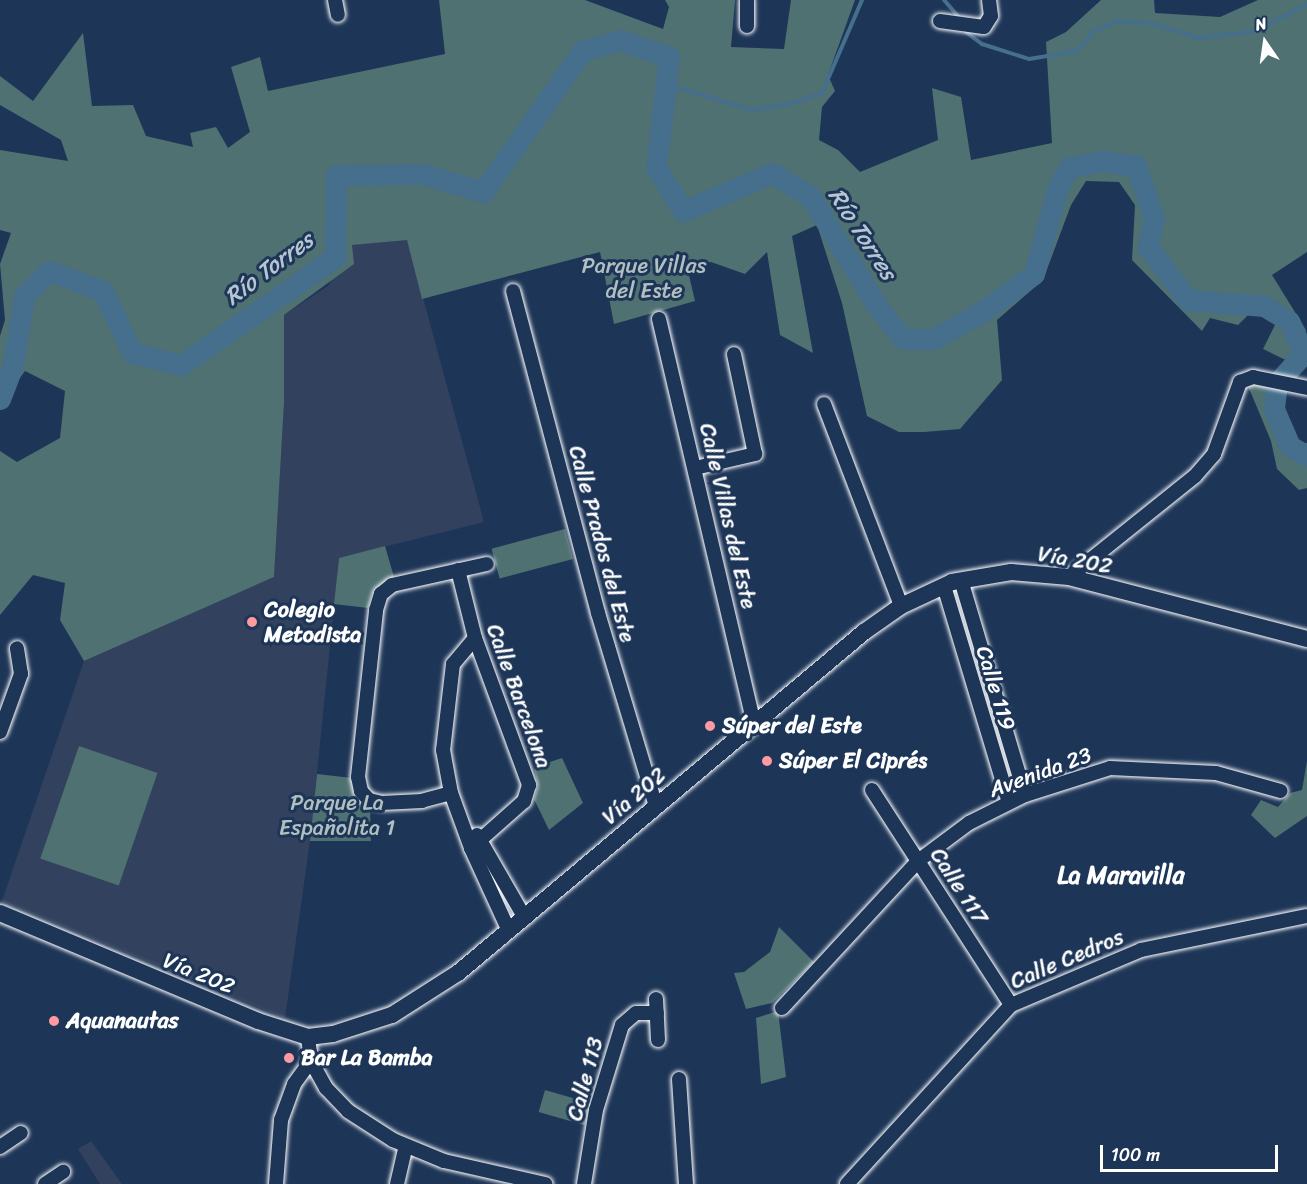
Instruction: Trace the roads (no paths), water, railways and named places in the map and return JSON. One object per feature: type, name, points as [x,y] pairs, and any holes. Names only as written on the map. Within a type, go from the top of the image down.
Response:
[{"type":"main road","name":"Vía 202","points":[[0,913],[258,1021],[308,1037],[366,1026],[418,1002],[525,918],[754,723],[901,606],[944,586],[961,580],[1011,572],[1069,577],[1307,639]]},
{"type":"street","points":[[335,0],[338,15]]},
{"type":"street","points":[[747,0],[747,26]]},
{"type":"street","points":[[940,21],[984,27],[991,16],[989,0]]},
{"type":"street","name":"Calle Prados del Este","points":[[513,291],[598,613],[656,806]]},
{"type":"street","name":"Calle Villas del Este","points":[[659,319],[754,723]]},
{"type":"street","points":[[695,468],[755,454],[734,354]]},
{"type":"street","points":[[1069,577],[1099,548],[1195,476],[1214,454],[1240,382],[1253,377],[1307,388]]},
{"type":"street","points":[[824,404],[901,606]]},
{"type":"street","points":[[451,793],[414,802],[374,802],[365,797],[358,777],[381,594],[401,582],[487,564]]},
{"type":"street","name":"Calle Barcelona","points":[[458,570],[475,638],[529,785],[524,801],[471,849]]},
{"type":"street","name":"Calle 119","points":[[961,580],[1025,795]]},
{"type":"street","name":"Calle 119","points":[[944,586],[1009,802]]},
{"type":"street","points":[[475,638],[456,657],[452,671],[443,750],[451,793],[471,849],[509,931]]},
{"type":"street","points":[[0,732],[21,674],[17,648]]},
{"type":"street","name":"Avenida 23","points":[[782,1008],[918,861],[969,823],[1025,795],[1110,768],[1216,773],[1281,791]]},
{"type":"street","name":"Calle 117","points":[[872,790],[1011,1005]]},
{"type":"street","points":[[465,827],[483,840],[525,918]]},
{"type":"street","name":"Calle Cedros","points":[[847,1184],[1011,1005],[1141,950],[1307,916]]},
{"type":"street","name":"Calle 113","points":[[584,1184],[596,1110],[622,1025],[636,1013],[657,1006],[658,1040]]},
{"type":"street","points":[[308,1037],[311,1061],[326,1088],[348,1111],[405,1148],[545,1184]]},
{"type":"street","points":[[276,1184],[277,1136],[284,1110],[294,1084],[311,1061]]},
{"type":"street","points":[[679,1079],[686,1184]]},
{"type":"street","points":[[0,1147],[21,1133]]},
{"type":"street","points":[[397,1184],[405,1148]]},
{"type":"street","points":[[45,1184],[63,1172]]},
{"type":"waterway","points":[[666,84],[751,110],[790,104],[822,93],[862,0]]},
{"type":"waterway","points":[[944,0],[958,16]]},
{"type":"waterway","points":[[966,32],[982,44],[1029,59],[1077,51],[1094,31],[1116,21],[1155,24],[1199,38],[1257,31],[1307,4]]},
{"type":"waterway","name":"Río Torres","points":[[0,399],[13,365],[24,296],[49,271],[103,291],[132,353],[181,365],[335,257],[336,175],[423,174],[483,192],[582,51],[620,40],[669,57],[656,167],[683,211],[772,173],[810,196],[879,309],[903,339],[933,339],[982,312],[1034,274],[1058,187],[1069,167],[1102,161],[1136,166],[1154,218],[1148,247],[1188,300],[1264,306],[1289,321],[1304,353],[1277,383],[1274,409],[1290,446],[1307,456]]},
{"type":"place","name":"Colegio Metodista","points":[[252,622]]},
{"type":"place","name":"Súper del Este","points":[[710,726]]},
{"type":"place","name":"Súper El Ciprés","points":[[767,761]]},
{"type":"place","name":"Aquanautas","points":[[54,1021]]},
{"type":"place","name":"Bar La Bamba","points":[[289,1058]]},
{"type":"district","name":"La Maravilla","points":[[1121,876]]},
{"type":"park label","name":"Parque Villas del Este","points":[[644,278]]},
{"type":"park label","name":"Parque La Españolita 1","points":[[337,814]]}]
